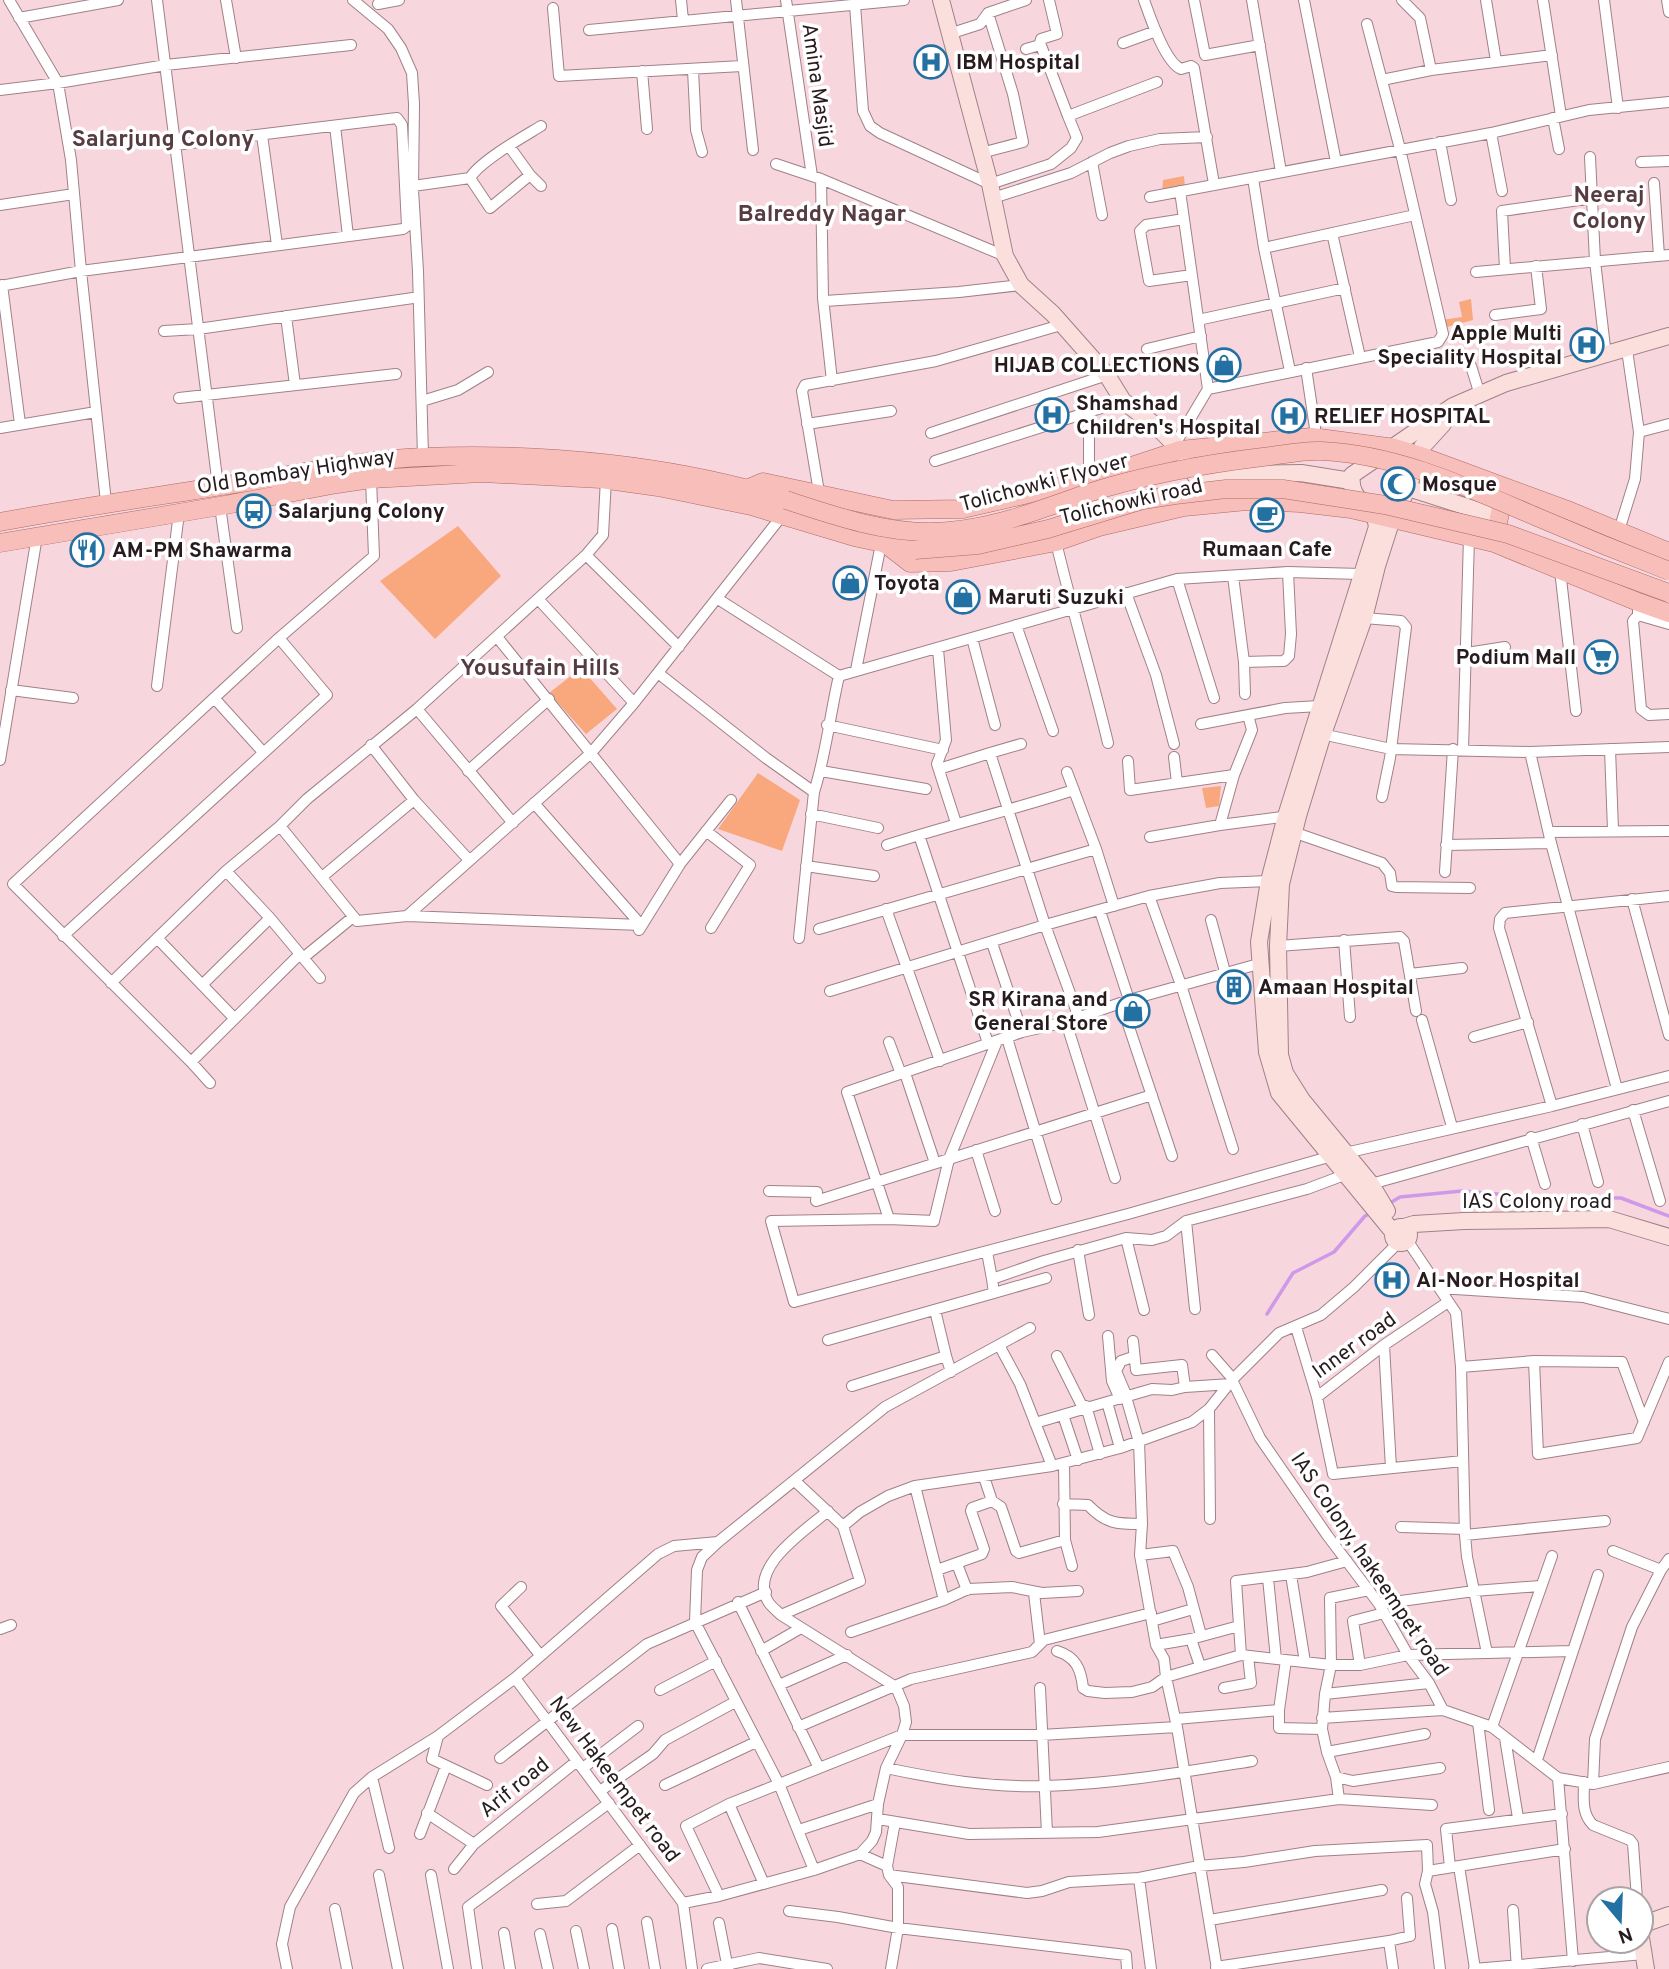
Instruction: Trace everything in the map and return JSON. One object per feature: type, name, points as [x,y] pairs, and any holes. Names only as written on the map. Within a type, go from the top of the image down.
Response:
[{"type":"main road","name":"Tolichowki road","points":[[749,488],[764,482],[893,510],[963,509],[1089,480],[1177,448],[1312,437],[1395,448],[1418,455],[1570,511],[1669,552]]},
{"type":"main road","name":"Tolichowki Flyover","points":[[749,488],[783,508],[886,528],[929,532],[958,530],[1013,519],[1091,492],[1193,466],[1322,451],[1374,459],[1461,483],[1669,571]]},
{"type":"main road","name":"Old Bombay Highway","points":[[0,522],[107,502],[423,457],[539,457],[594,462],[749,488]]},
{"type":"main road","name":"Old Bombay Highway","points":[[0,543],[371,479],[482,473],[606,479],[658,486],[751,506],[783,508],[884,545]]},
{"type":"main road","points":[[1494,543],[1505,487]]},
{"type":"main road","name":"Tolichowki Flyover","points":[[884,545],[915,550],[978,545],[1048,529],[1143,500],[1226,489],[1283,489],[1385,505],[1508,534],[1669,593]]},
{"type":"main road","name":"Tolichowki road","points":[[884,545],[910,563],[931,564],[999,555],[1184,507],[1247,501],[1300,503],[1351,509],[1494,543],[1560,570],[1638,609],[1669,620]]},
{"type":"street","points":[[9,0],[58,83],[71,160],[107,502]]},
{"type":"street","points":[[19,18],[118,0]]},
{"type":"street","points":[[157,0],[218,486]]},
{"type":"street","points":[[226,0],[236,58]]},
{"type":"street","points":[[353,0],[376,5],[400,0]]},
{"type":"street","points":[[681,0],[683,20]]},
{"type":"street","points":[[736,0],[753,150]]},
{"type":"street","points":[[589,30],[787,6],[855,5],[904,0]]},
{"type":"street","points":[[941,0],[992,191],[1005,256],[1021,285],[1053,314],[1107,375],[1123,401],[1155,425],[1177,448],[1197,478],[1200,505]]},
{"type":"street","points":[[949,34],[980,23],[988,13],[1026,0]]},
{"type":"street","points":[[992,191],[1060,158],[1077,138],[1040,45],[1040,40],[1057,34],[1049,0]]},
{"type":"street","points":[[1144,0],[1156,31],[1176,67],[1194,68],[1214,184]]},
{"type":"street","points":[[1194,0],[1205,55],[1260,45]]},
{"type":"street","points":[[1252,0],[1281,172]]},
{"type":"street","points":[[1304,0],[1336,162]]},
{"type":"street","points":[[1402,0],[1420,18],[1432,70]]},
{"type":"street","points":[[1486,0],[1496,61]]},
{"type":"street","points":[[1544,0],[1552,55],[1559,149]]},
{"type":"street","points":[[1604,0],[1618,108]]},
{"type":"street","points":[[1667,0],[1669,12]]},
{"type":"street","points":[[376,5],[412,73],[413,186],[423,457]]},
{"type":"street","points":[[855,5],[863,111],[870,125],[880,133],[992,191],[1071,173],[1129,146],[1160,139],[1207,137]]},
{"type":"street","name":"Amina Masjid","points":[[787,6],[816,178],[832,381]]},
{"type":"street","points":[[553,8],[559,76],[742,66]]},
{"type":"street","points":[[981,153],[1023,142],[1013,94],[988,13]]},
{"type":"street","points":[[1208,389],[1438,342],[1441,339],[1443,334],[1400,149],[1367,24]]},
{"type":"street","points":[[1123,43],[1156,31]]},
{"type":"street","points":[[0,90],[166,65],[351,45]]},
{"type":"street","points":[[1026,49],[1040,45]]},
{"type":"street","points":[[1381,80],[1432,70],[1552,55]]},
{"type":"street","points":[[693,70],[696,131],[702,152]]},
{"type":"street","points":[[642,71],[647,129]]},
{"type":"street","points":[[1068,116],[1157,82]]},
{"type":"street","points":[[1150,197],[1492,133],[1557,117],[1669,102]]},
{"type":"street","points":[[20,424],[6,356],[1,285],[81,271],[403,229],[407,226],[402,125],[397,118],[176,145]]},
{"type":"street","points":[[335,126],[348,236]]},
{"type":"street","points":[[413,186],[470,178],[509,146],[541,126]]},
{"type":"street","points":[[1492,133],[1502,191]]},
{"type":"street","points":[[262,135],[277,245]]},
{"type":"street","points":[[1440,142],[1451,200]]},
{"type":"street","points":[[509,146],[541,186]]},
{"type":"street","points":[[1590,157],[1595,261],[1606,356]]},
{"type":"street","points":[[1642,162],[1669,161]]},
{"type":"street","points":[[1092,162],[1102,215]]},
{"type":"street","points":[[776,164],[1005,256]]},
{"type":"street","points":[[470,178],[490,208],[530,175]]},
{"type":"street","points":[[1253,178],[1264,248],[1290,371]]},
{"type":"street","points":[[1476,272],[1664,255],[1654,183]]},
{"type":"street","points":[[1177,448],[1208,389],[1180,191]]},
{"type":"street","points":[[0,205],[74,194]]},
{"type":"street","points":[[1505,269],[1502,211],[1593,198]]},
{"type":"street","points":[[1264,248],[1415,215]]},
{"type":"street","points":[[1184,219],[1142,227],[1142,242],[1149,281],[1192,275]]},
{"type":"street","points":[[1332,233],[1360,357]]},
{"type":"street","points":[[1495,315],[1541,309],[1536,266]]},
{"type":"street","points":[[825,301],[1021,285]]},
{"type":"street","points":[[1198,320],[1345,288]]},
{"type":"street","points":[[164,331],[198,329],[413,298]]},
{"type":"street","points":[[286,316],[295,385]]},
{"type":"street","points":[[819,492],[803,389],[807,385],[936,361],[1060,325]]},
{"type":"street","points":[[1147,349],[1201,336]]},
{"type":"street","points":[[1318,733],[1320,706],[1377,527],[1374,515],[1351,489],[1352,475],[1453,406],[1506,383],[1669,336]]},
{"type":"street","points":[[1621,524],[1634,479],[1639,432],[1627,350]]},
{"type":"street","points":[[1471,366],[1480,395]]},
{"type":"street","points":[[1306,368],[1314,422],[1312,437]]},
{"type":"street","points":[[422,401],[458,390],[488,372]]},
{"type":"street","points":[[179,398],[396,374]]},
{"type":"street","points":[[931,433],[1107,375]]},
{"type":"street","points":[[935,460],[1123,401]]},
{"type":"street","points":[[1380,1208],[1371,1184],[1279,1093],[1266,1052],[1259,943],[1318,733],[1364,618],[1392,519],[1408,488],[1418,455],[1427,438],[1463,403]]},
{"type":"street","points":[[807,424],[891,411]]},
{"type":"street","points":[[1088,411],[1089,480]]},
{"type":"street","points":[[0,428],[96,412]]},
{"type":"street","points":[[1639,432],[1669,424]]},
{"type":"street","points":[[1197,478],[1288,473],[1351,481]]},
{"type":"street","points":[[210,1083],[13,884],[279,638],[374,556],[371,479]]},
{"type":"street","points":[[111,983],[226,871],[307,799],[417,709],[586,555],[603,535],[606,479]]},
{"type":"street","points":[[1408,488],[1499,517]]},
{"type":"street","points":[[220,506],[237,628]]},
{"type":"street","points":[[407,916],[591,753],[718,599],[783,508]]},
{"type":"street","points":[[157,686],[179,513]]},
{"type":"street","points":[[0,760],[4,711],[11,690],[37,536]]},
{"type":"street","points":[[1445,872],[1467,653],[1469,537]]},
{"type":"street","points":[[1056,542],[1108,743]]},
{"type":"street","points":[[856,670],[884,545]]},
{"type":"street","points":[[586,555],[679,647]]},
{"type":"street","points":[[1560,570],[1576,711]]},
{"type":"street","points":[[839,676],[1177,579],[1288,572],[1361,574]]},
{"type":"street","points":[[1244,662],[1284,661],[1290,656],[1288,572]]},
{"type":"street","points":[[1233,576],[1244,662],[1245,694]]},
{"type":"street","points":[[1177,579],[1214,698]]},
{"type":"street","points":[[1126,593],[1156,675],[1174,744]]},
{"type":"street","points":[[718,599],[839,676]]},
{"type":"street","points":[[538,600],[634,703]]},
{"type":"street","points":[[1638,609],[1633,621],[1641,709],[1648,715],[1669,714]]},
{"type":"street","points":[[1364,618],[1401,621],[1406,627],[1391,749],[1382,797]]},
{"type":"street","points":[[1016,625],[1053,731]]},
{"type":"street","points":[[63,936],[327,695],[279,638]]},
{"type":"street","points":[[497,638],[681,864]]},
{"type":"street","points":[[972,638],[995,725]]},
{"type":"street","points":[[1467,653],[1506,647]]},
{"type":"street","points":[[938,649],[946,740],[937,760],[956,823]]},
{"type":"street","points":[[658,673],[814,792]]},
{"type":"street","points":[[799,938],[814,792],[821,771],[827,725],[839,676]]},
{"type":"street","points":[[11,690],[73,698]]},
{"type":"street","points":[[215,699],[263,752]]},
{"type":"street","points":[[468,771],[549,699]]},
{"type":"street","points":[[1201,724],[1286,708],[1320,706]]},
{"type":"street","points":[[417,709],[513,823]]},
{"type":"street","points":[[1220,825],[1234,775],[1252,730],[1248,715]]},
{"type":"street","points":[[827,725],[943,750]]},
{"type":"street","points":[[1318,733],[1391,749],[1530,751],[1669,747]]},
{"type":"street","points":[[939,769],[1021,744]]},
{"type":"street","points":[[371,745],[414,800],[469,860]]},
{"type":"street","points":[[1610,749],[1613,830]]},
{"type":"street","points":[[1530,751],[1550,838],[1617,1090]]},
{"type":"street","points":[[990,753],[1045,925],[1079,1018]]},
{"type":"street","points":[[1174,757],[1177,783]]},
{"type":"street","points":[[1128,761],[1129,790],[1234,775]]},
{"type":"street","points":[[821,771],[926,789]]},
{"type":"street","points":[[1067,772],[1114,906]]},
{"type":"street","points":[[887,845],[1074,790]]},
{"type":"street","points":[[322,877],[414,800]]},
{"type":"street","points":[[640,928],[681,864],[731,800]]},
{"type":"street","points":[[534,803],[640,928]]},
{"type":"street","points":[[811,814],[878,828]]},
{"type":"street","points":[[1150,837],[1220,825],[1292,822],[1382,863],[1390,873],[1392,886],[1470,888]]},
{"type":"street","points":[[280,825],[353,917],[362,921],[407,916],[640,928]]},
{"type":"street","points":[[1446,845],[1550,838],[1613,830],[1669,831]]},
{"type":"street","points":[[706,831],[750,865],[711,928]]},
{"type":"street","points":[[919,835],[957,954],[1036,1131],[1056,1199]]},
{"type":"street","points":[[819,929],[1096,849]]},
{"type":"street","points":[[806,866],[874,876]]},
{"type":"street","points":[[226,871],[320,978]]},
{"type":"street","points":[[830,991],[1149,896],[1220,883],[1275,882]]},
{"type":"street","points":[[1275,882],[1280,1055],[1285,1073],[1339,1154],[1347,1174],[1380,1208],[1456,1313],[1461,1367],[1465,1532],[1487,1653]]},
{"type":"street","points":[[1149,896],[1181,985],[1233,1149]]},
{"type":"street","points":[[1552,1106],[1499,928],[1500,919],[1506,913],[1669,896]]},
{"type":"street","points":[[1632,899],[1669,1035]]},
{"type":"street","points":[[886,909],[940,1061]]},
{"type":"street","points":[[1100,911],[1171,1156]]},
{"type":"street","points":[[191,1062],[234,1018],[302,956],[353,917]]},
{"type":"street","points":[[202,985],[270,918]]},
{"type":"street","points":[[1211,920],[1225,972]]},
{"type":"street","points":[[1278,946],[1400,937],[1404,942],[1419,1015],[1452,1127]]},
{"type":"street","points":[[157,938],[234,1018]]},
{"type":"street","points":[[1345,940],[1350,1017]]},
{"type":"street","points":[[992,943],[1022,1032]]},
{"type":"street","points":[[889,1219],[847,1093],[1022,1032],[1066,1022],[1125,1001],[1262,963]]},
{"type":"street","points":[[1410,974],[1462,968]]},
{"type":"street","points":[[1066,1022],[1115,1178]]},
{"type":"street","points":[[1474,1037],[1528,1022]]},
{"type":"street","points":[[997,1040],[950,1159],[934,1222],[889,1219],[771,1221],[794,1301],[987,1252],[1339,1154],[1552,1106],[1669,1076]]},
{"type":"street","points":[[889,1042],[934,1163]]},
{"type":"street","points":[[769,1191],[817,1192],[816,1201],[1152,1095]]},
{"type":"street","points":[[1371,1184],[1669,1101]]},
{"type":"street","points":[[1633,1110],[1660,1201]]},
{"type":"street","points":[[1582,1124],[1598,1182]]},
{"type":"street","points":[[1531,1138],[1545,1184]]},
{"type":"street","points":[[976,1150],[995,1211]]},
{"type":"street","points":[[992,1279],[1126,1238],[1159,1238],[1175,1231],[1186,1221],[1307,1189],[1347,1174]]},
{"type":"street","name":"IAS Colony road","points":[[1400,1234],[1464,1221],[1609,1219],[1669,1237]]},
{"type":"street","points":[[1186,1221],[1195,1309]]},
{"type":"street","points":[[911,1735],[897,1686],[801,1628],[786,1613],[768,1601],[765,1572],[776,1556],[836,1519],[860,1512],[888,1496],[915,1486],[1064,1464],[1139,1442],[1192,1422],[1209,1409],[1279,1333],[1321,1315],[1354,1287],[1400,1234]]},
{"type":"street","points":[[1038,1238],[1044,1261]]},
{"type":"street","points":[[1126,1238],[1144,1310]]},
{"type":"street","points":[[1078,1251],[1089,1315]]},
{"type":"street","points":[[987,1252],[994,1293]]},
{"type":"street","points":[[828,1340],[1046,1278]]},
{"type":"street","points":[[1438,1288],[1583,1297],[1669,1319]]},
{"type":"street","name":"Inner road","points":[[1317,1397],[1384,1345],[1448,1302]]},
{"type":"street","points":[[935,1310],[951,1372]]},
{"type":"street","points":[[1296,1327],[1317,1397],[1333,1474],[1463,1461]]},
{"type":"street","points":[[814,1870],[779,1784],[695,1622],[697,1570],[702,1557],[886,1407],[1030,1328]]},
{"type":"street","points":[[1108,1336],[1112,1381],[1124,1397]]},
{"type":"street","points":[[1133,1341],[1136,1370],[1182,1365],[1185,1387]]},
{"type":"street","points":[[999,1345],[1016,1376],[1052,1466]]},
{"type":"street","points":[[1384,1345],[1391,1468]]},
{"type":"street","name":"IAS Colony, hakeempet road","points":[[1212,1355],[1232,1382],[1260,1438],[1369,1590],[1408,1655],[1429,1683],[1443,1710],[1492,1727],[1558,1778]]},
{"type":"street","points":[[852,1386],[946,1356]]},
{"type":"street","points":[[1057,1356],[1084,1407],[1100,1454]]},
{"type":"street","points":[[1133,1357],[1121,1361],[1116,1371],[1139,1442],[1142,1524],[1140,1555],[1156,1645],[1164,1659],[1176,1723],[1217,1968],[1410,1936],[1407,1898]]},
{"type":"street","points":[[1461,1367],[1534,1362],[1622,1362],[1644,1422]]},
{"type":"street","points":[[1534,1362],[1538,1454],[1637,1438],[1669,1362]]},
{"type":"street","points":[[1035,1423],[1152,1389],[1172,1390],[1232,1382]]},
{"type":"street","points":[[1107,1402],[1120,1448]]},
{"type":"street","points":[[1209,1409],[1210,1519]]},
{"type":"street","points":[[1063,1415],[1078,1460]]},
{"type":"street","points":[[1064,1464],[1065,1540],[1072,1566]]},
{"type":"street","points":[[984,1477],[992,1501],[1001,1507],[1016,1552],[1065,1540]]},
{"type":"street","points":[[786,1613],[860,1581],[836,1519],[796,1482]]},
{"type":"street","points":[[915,1486],[944,1600]]},
{"type":"street","points":[[937,1570],[984,1551],[971,1511],[972,1508],[992,1501]]},
{"type":"street","points":[[1063,1504],[1088,1505],[1113,1523],[1142,1524]]},
{"type":"street","points":[[1401,1527],[1465,1532],[1605,1521]]},
{"type":"street","points":[[286,1969],[282,1944],[289,1908],[354,1793],[372,1777],[438,1736],[516,1678],[658,1554],[674,1546],[719,1542]]},
{"type":"street","points":[[1140,1555],[1173,1551],[1188,1587],[1200,1666]]},
{"type":"street","points":[[1613,1551],[1661,1570]]},
{"type":"street","points":[[1492,1727],[1552,1556]]},
{"type":"street","points":[[1636,1885],[1633,1844],[1630,1840],[1593,1825],[1584,1813],[1595,1740],[1632,1627],[1669,1559]]},
{"type":"street","points":[[1224,1688],[1251,1683],[1239,1626],[1236,1581],[1291,1574],[1347,1561]]},
{"type":"street","points":[[957,1564],[967,1590]]},
{"type":"street","points":[[1291,1574],[1305,1662]]},
{"type":"street","points":[[1537,1760],[1598,1576]]},
{"type":"street","points":[[1268,1578],[1281,1660],[1279,1728],[1443,1710]]},
{"type":"street","points":[[521,1587],[501,1606],[540,1655]]},
{"type":"street","points":[[851,1632],[967,1590],[1012,1587],[1034,1593],[1078,1591]]},
{"type":"street","points":[[1360,1665],[1353,1620],[1381,1609],[1474,1591],[1539,1587]]},
{"type":"street","points":[[1339,1799],[1336,1777],[1326,1752],[1322,1724],[1331,1665],[1330,1598],[1369,1590]]},
{"type":"street","points":[[500,1758],[647,1644],[765,1592]]},
{"type":"street","points":[[1034,1593],[1040,1644]]},
{"type":"street","points":[[738,1602],[819,1768]]},
{"type":"street","points":[[798,1727],[911,1679],[1032,1651],[1044,1640],[1193,1609]]},
{"type":"street","points":[[1156,1645],[1239,1626]]},
{"type":"street","points":[[761,1651],[801,1628]]},
{"type":"street","points":[[1057,1651],[1074,1660],[1080,1668],[1083,1688],[1088,1691],[1132,1692],[1200,1666],[1244,1656],[1331,1665],[1360,1665],[1408,1655],[1572,1651]]},
{"type":"street","points":[[779,1685],[847,1655]]},
{"type":"street","points":[[660,1690],[716,1661]]},
{"type":"street","name":"New Hakeempet road","points":[[516,1678],[640,1845],[684,1910]]},
{"type":"street","points":[[1325,1694],[1429,1683]]},
{"type":"street","points":[[1040,1688],[1047,1833]]},
{"type":"street","points":[[600,1791],[653,1754],[664,1740],[735,1702]]},
{"type":"street","points":[[719,1896],[686,1826],[729,1804],[911,1735],[1041,1735],[1176,1723],[1279,1710]]},
{"type":"street","points":[[1478,1722],[1489,1810]]},
{"type":"street","name":"Arif road","points":[[454,1869],[474,1844],[580,1765],[638,1726]]},
{"type":"street","points":[[1326,1752],[1425,1734]]},
{"type":"street","points":[[877,1863],[886,1821],[878,1804],[889,1769],[911,1735]]},
{"type":"street","points":[[438,1736],[432,1759],[487,1785]]},
{"type":"street","points":[[1506,1738],[1518,1818]]},
{"type":"street","points":[[666,1785],[757,1742]]},
{"type":"street","points":[[889,1769],[979,1784],[1043,1786],[1116,1782],[1252,1761]]},
{"type":"street","points":[[420,1834],[446,1766]]},
{"type":"street","points":[[1573,1961],[1558,1778],[1588,1783],[1669,1767]]},
{"type":"street","points":[[1336,1777],[1353,1781],[1440,1768]]},
{"type":"street","points":[[372,1777],[390,1848]]},
{"type":"street","points":[[886,1821],[970,1834],[1098,1832],[1339,1799],[1432,1805]]},
{"type":"street","points":[[477,1969],[468,1907],[609,1803]]},
{"type":"street","points":[[729,1804],[764,1884]]},
{"type":"street","points":[[799,1830],[878,1804]]},
{"type":"street","points":[[428,1813],[474,1844]]},
{"type":"street","points":[[1562,1814],[1446,1829],[1475,1969],[1557,1965],[1573,1961],[1598,1963],[1639,1955]]},
{"type":"street","points":[[886,1821],[872,1841],[877,1863],[898,1886],[898,1928],[891,1969]]},
{"type":"street","points":[[537,1904],[566,1901],[640,1845]]},
{"type":"street","points":[[692,1969],[684,1910],[719,1896],[814,1870],[877,1863],[1027,1893],[1069,1882],[1139,1878],[1199,1866],[1315,1851],[1427,1845],[1428,1871],[1425,1884],[1433,1912],[1440,1969]]},
{"type":"street","points":[[1428,1871],[1565,1849]]},
{"type":"street","points":[[379,1875],[398,1969]]},
{"type":"street","points":[[431,1875],[448,1969]]},
{"type":"street","points":[[1139,1878],[1151,1969]]},
{"type":"street","points":[[1210,1920],[1382,1889]]},
{"type":"street","points":[[335,1909],[347,1969]]},
{"type":"street","points":[[1513,1910],[1517,1967]]},
{"type":"street","points":[[789,1912],[1126,1955],[1127,1969]]},
{"type":"street","points":[[647,1922],[655,1969]]},
{"type":"street","points":[[719,1923],[728,1967]]},
{"type":"street","points":[[612,1929],[619,1969]]},
{"type":"street","points":[[576,1931],[584,1969]]},
{"type":"street","points":[[504,1933],[509,1969]]},
{"type":"street","points":[[540,1934],[548,1969]]},
{"type":"street","points":[[1389,1941],[1393,1969]]},
{"type":"street","points":[[707,1969],[728,1967],[758,1958],[827,1969]]},
{"type":"shaded area","points":[[1184,176],[1185,188],[1162,193],[1163,180]]},
{"type":"shaded area","points":[[1471,299],[1473,320],[1443,328],[1442,320],[1462,317],[1459,302]]},
{"type":"shaded area","points":[[458,526],[501,576],[435,639],[380,581]]},
{"type":"shaded area","points":[[581,668],[617,709],[586,734],[549,693]]},
{"type":"shaded area","points":[[758,773],[800,800],[782,851],[718,829]]},
{"type":"shaded area","points":[[1221,786],[1219,806],[1206,808],[1202,788]]},
{"type":"waterway","points":[[1390,1203],[1400,1197],[1462,1191],[1532,1197],[1621,1198],[1669,1216]]},
{"type":"waterway","points":[[1267,1314],[1293,1273],[1334,1252],[1365,1216],[1371,1213]]},
{"type":"place","name":"IBM Hospital","points":[[931,62]]},
{"type":"place","name":"Apple Multi Speciality Hospital","points":[[1587,345]]},
{"type":"place","name":"HIJAB COLLECTIONS","points":[[1224,365]]},
{"type":"place","name":"Shamshad Children's Hospital","points":[[1052,415]]},
{"type":"place","name":"RELIEF HOSPITAL","points":[[1289,416]]},
{"type":"place","name":"Mosque","points":[[1398,484]]},
{"type":"place","name":"Salarjung Colony","points":[[254,511]]},
{"type":"place","name":"Rumaan Cafe","points":[[1267,515]]},
{"type":"place","name":"AM-PM Shawarma","points":[[87,550]]},
{"type":"place","name":"Toyota","points":[[850,583]]},
{"type":"place","name":"Maruti Suzuki","points":[[963,597]]},
{"type":"place","name":"Podium Mall","points":[[1601,657]]},
{"type":"place","name":"Amaan Hospital","points":[[1234,987]]},
{"type":"place","name":"SR Kirana and General Store","points":[[1133,1011]]},
{"type":"place","name":"Al-Noor Hospital","points":[[1392,1280]]},
{"type":"district","name":"Salarjung Colony","points":[[163,138]]},
{"type":"district","name":"Neeraj Colony","points":[[1609,207]]},
{"type":"district","name":"Balreddy Nagar","points":[[822,213]]},
{"type":"district","name":"Yousufain Hills","points":[[540,667]]}]
